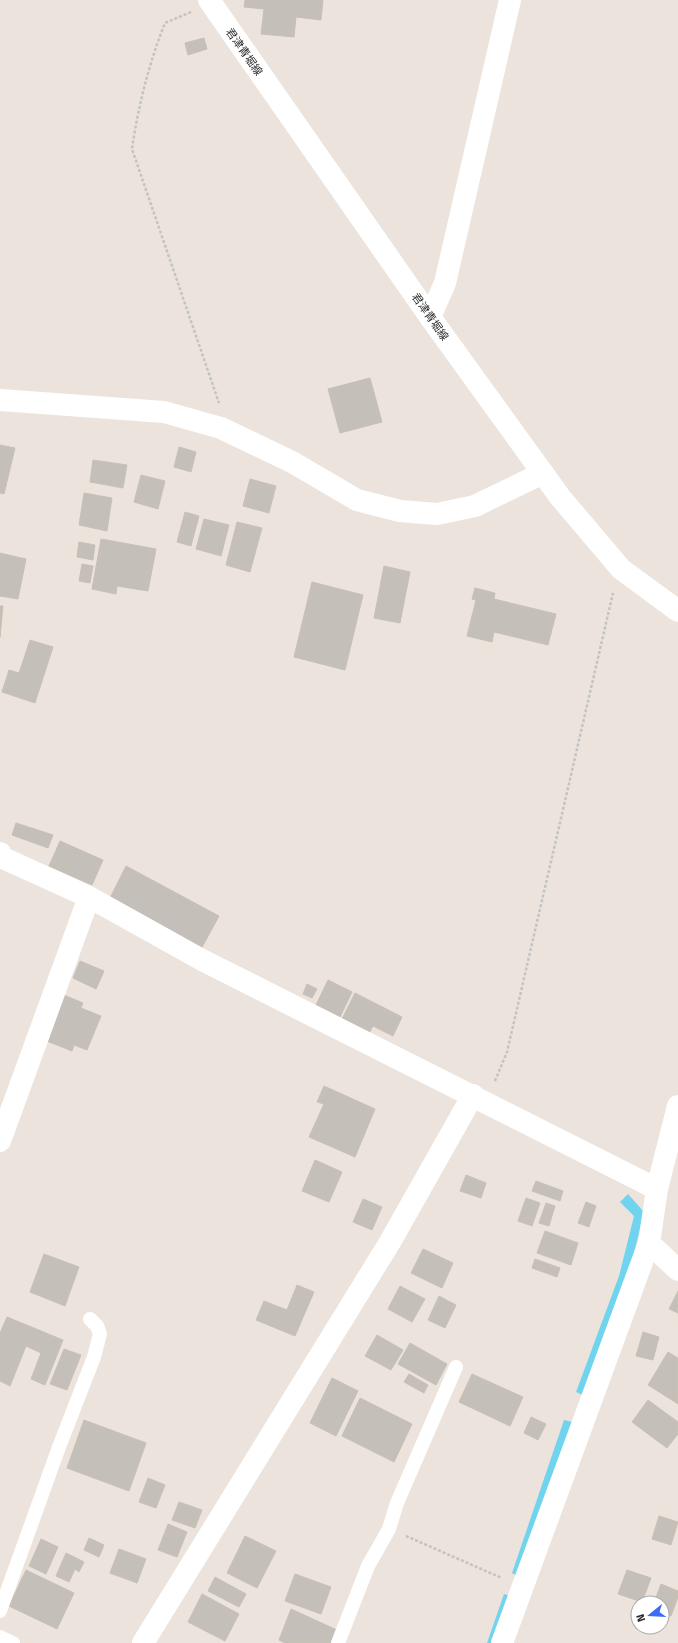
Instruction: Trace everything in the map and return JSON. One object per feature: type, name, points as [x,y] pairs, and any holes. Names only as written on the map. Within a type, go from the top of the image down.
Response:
[{"type":"street","points":[[430,317],[445,283],[510,0]]},
{"type":"street","name":"君津青堀線","points":[[213,1],[430,317],[560,497],[621,569],[678,611]]},
{"type":"street","points":[[0,400],[164,412],[222,428],[292,462],[357,500],[400,511],[437,514],[475,506],[543,473]]},
{"type":"street","points":[[0,853],[1,857],[89,897],[204,961],[657,1189]]},
{"type":"street","points":[[0,1141],[89,897]]},
{"type":"street","points":[[143,1643],[479,1099]]},
{"type":"street","points":[[502,1643],[649,1243],[657,1189],[678,1106]]},
{"type":"street","points":[[649,1243],[678,1270]]},
{"type":"lane","points":[[0,1611],[59,1447],[94,1357],[100,1334],[98,1326],[90,1319]]},
{"type":"lane","points":[[338,1643],[368,1566],[389,1529],[397,1503],[456,1367]]},
{"type":"lane","points":[[0,1637],[13,1643]]},
{"type":"path","points":[[213,1],[165,23],[156,48],[137,117],[132,149],[220,407],[222,428]]},
{"type":"path","points":[[479,1099],[507,1052],[614,590],[616,564]]},
{"type":"path","points":[[389,1529],[523,1587]]},
{"type":"water","points":[[628,1194],[644,1212],[629,1274],[585,1396],[576,1392],[619,1276],[634,1216],[620,1202]]},
{"type":"water","points":[[564,1420],[577,1423],[521,1578],[512,1573]]},
{"type":"water","points":[[504,1594],[514,1597],[498,1643],[487,1643]]},
{"type":"building","points":[[245,0],[323,0],[321,20],[296,17],[294,37],[261,34],[264,9],[244,7]]},
{"type":"building","points":[[204,38],[207,49],[188,55],[185,43]]},
{"type":"building","points":[[370,378],[382,422],[340,433],[328,389]]},
{"type":"building","points":[[0,445],[15,448],[4,494],[0,493]]},
{"type":"building","points":[[179,447],[196,452],[191,472],[174,467]]},
{"type":"building","points":[[93,460],[127,465],[123,488],[90,482]]},
{"type":"building","points":[[141,475],[165,481],[158,509],[134,502]]},
{"type":"building","points":[[250,479],[276,486],[269,513],[243,506]]},
{"type":"building","points":[[84,493],[112,498],[107,531],[79,525]]},
{"type":"building","points":[[185,512],[199,516],[191,546],[177,542]]},
{"type":"building","points":[[204,519],[229,525],[221,556],[196,549]]},
{"type":"building","points":[[237,522],[262,528],[250,572],[226,565]]},
{"type":"building","points":[[101,539],[156,549],[148,591],[117,586],[116,594],[92,589]]},
{"type":"building","points":[[79,542],[95,545],[93,560],[77,557]]},
{"type":"building","points":[[0,553],[26,559],[18,599],[0,596]]},
{"type":"building","points":[[82,564],[93,566],[90,583],[79,581]]},
{"type":"building","points":[[384,566],[410,572],[400,623],[374,618]]},
{"type":"building","points":[[312,582],[363,595],[345,670],[294,657]]},
{"type":"building","points":[[475,588],[495,593],[494,599],[556,614],[548,645],[494,632],[492,642],[467,636],[476,600],[472,599]]},
{"type":"building","points":[[0,606],[3,606],[0,637]]},
{"type":"building","points":[[30,640],[53,647],[35,703],[2,692],[9,670],[19,673]]},
{"type":"building","points":[[16,823],[53,835],[48,848],[12,835]]},
{"type":"building","points":[[60,841],[103,860],[92,885],[49,866]]},
{"type":"building","points":[[126,866],[219,916],[200,951],[108,902]]},
{"type":"building","points":[[80,961],[104,971],[96,989],[73,978]]},
{"type":"building","points":[[328,980],[352,992],[340,1017],[316,1005]]},
{"type":"building","points":[[307,984],[317,989],[312,998],[303,994]]},
{"type":"building","points":[[355,993],[402,1017],[393,1036],[373,1026],[368,1035],[341,1021]]},
{"type":"building","points":[[64,995],[83,1003],[81,1008],[101,1016],[87,1050],[74,1045],[72,1051],[47,1041]]},
{"type":"building","points":[[324,1086],[375,1109],[355,1157],[309,1137],[324,1104],[317,1102]]},
{"type":"building","points":[[315,1160],[342,1172],[329,1202],[302,1191]]},
{"type":"building","points":[[466,1175],[486,1183],[481,1198],[460,1191]]},
{"type":"building","points":[[536,1181],[563,1191],[560,1201],[532,1191]]},
{"type":"building","points":[[526,1198],[540,1203],[532,1226],[518,1221]]},
{"type":"building","points":[[363,1199],[382,1207],[372,1230],[353,1222]]},
{"type":"building","points":[[586,1202],[596,1206],[589,1227],[578,1223]]},
{"type":"building","points":[[546,1203],[555,1206],[549,1226],[539,1223]]},
{"type":"building","points":[[545,1231],[578,1243],[571,1265],[537,1253]]},
{"type":"building","points":[[423,1249],[453,1263],[442,1288],[411,1273]]},
{"type":"building","points":[[44,1254],[79,1267],[65,1306],[30,1292]]},
{"type":"building","points":[[535,1259],[560,1268],[557,1277],[532,1268]]},
{"type":"building","points":[[297,1285],[314,1292],[295,1336],[256,1320],[264,1301],[287,1310]]},
{"type":"building","points":[[400,1286],[425,1299],[412,1322],[388,1309]]},
{"type":"building","points":[[678,1291],[678,1313],[669,1309]]},
{"type":"building","points":[[439,1296],[456,1305],[445,1328],[428,1320]]},
{"type":"building","points":[[7,1317],[63,1340],[45,1385],[31,1379],[41,1353],[26,1346],[10,1386],[0,1381],[0,1333]]},
{"type":"building","points":[[643,1332],[659,1337],[653,1360],[636,1356]]},
{"type":"building","points":[[377,1335],[403,1350],[391,1370],[365,1356]]},
{"type":"building","points":[[410,1343],[447,1364],[436,1385],[398,1364]]},
{"type":"building","points":[[64,1349],[81,1355],[67,1390],[50,1384]]},
{"type":"building","points":[[668,1352],[678,1358],[678,1404],[648,1385]]},
{"type":"building","points":[[409,1374],[428,1385],[424,1393],[404,1382]]},
{"type":"building","points":[[472,1374],[523,1397],[510,1426],[459,1402]]},
{"type":"building","points":[[332,1378],[358,1391],[336,1436],[310,1423]]},
{"type":"building","points":[[360,1398],[412,1424],[394,1462],[342,1436]]},
{"type":"building","points":[[648,1400],[678,1422],[678,1434],[667,1448],[632,1422]]},
{"type":"building","points":[[531,1417],[546,1424],[538,1440],[524,1433]]},
{"type":"building","points":[[84,1420],[146,1443],[129,1491],[67,1468]]},
{"type":"building","points":[[148,1478],[165,1485],[156,1508],[139,1502]]},
{"type":"building","points":[[179,1502],[202,1510],[195,1528],[172,1520]]},
{"type":"building","points":[[659,1516],[678,1522],[671,1545],[652,1539]]},
{"type":"building","points":[[168,1524],[187,1532],[177,1557],[158,1550]]},
{"type":"building","points":[[245,1536],[276,1551],[257,1588],[227,1573]]},
{"type":"building","points":[[89,1538],[104,1545],[99,1557],[84,1550]]},
{"type":"building","points":[[41,1539],[58,1547],[46,1574],[29,1566]]},
{"type":"building","points":[[119,1549],[146,1559],[137,1583],[110,1573]]},
{"type":"building","points":[[66,1553],[84,1562],[79,1572],[75,1569],[69,1582],[56,1576]]},
{"type":"building","points":[[26,1570],[74,1593],[57,1629],[9,1606]]},
{"type":"building","points":[[627,1570],[651,1578],[645,1595],[630,1595],[630,1598],[618,1594]]},
{"type":"building","points":[[295,1574],[331,1587],[321,1614],[285,1601]]},
{"type":"building","points":[[215,1577],[246,1594],[239,1607],[208,1591]]},
{"type":"building","points":[[661,1584],[678,1591],[678,1597],[671,1616],[670,1595],[657,1595]]},
{"type":"building","points":[[202,1594],[239,1614],[225,1641],[188,1622]]},
{"type":"building","points":[[291,1609],[337,1630],[332,1643],[285,1643],[279,1640]]}]
